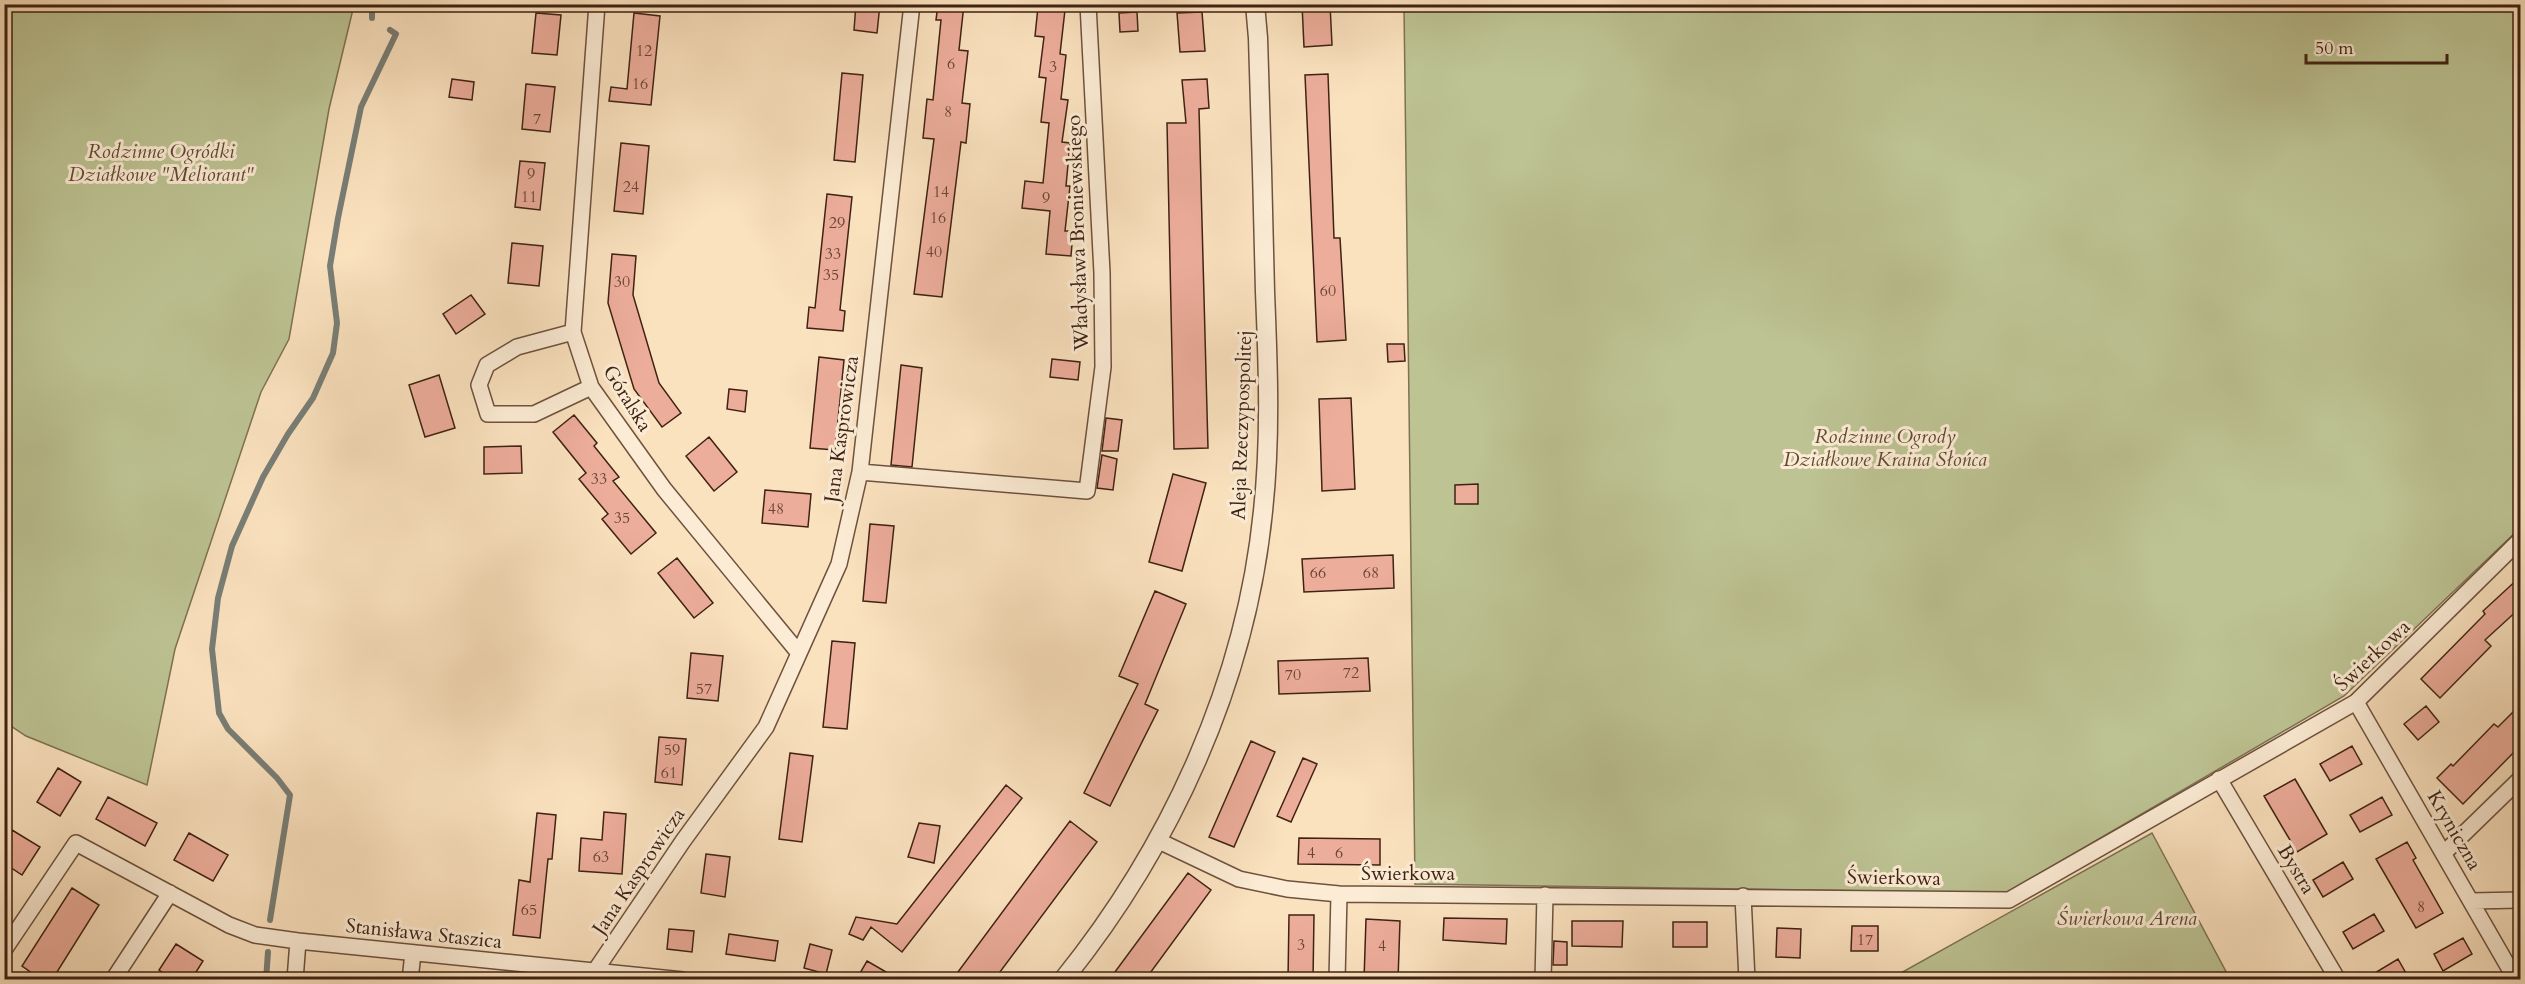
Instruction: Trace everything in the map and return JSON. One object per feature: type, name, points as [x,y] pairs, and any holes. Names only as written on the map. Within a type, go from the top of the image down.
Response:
[{"type":"street","name":"Góralska","points":[[597,4],[573,332],[591,387],[664,489],[798,652]]},
{"type":"street","name":"Jana Kasprowicza","points":[[595,971],[683,841],[766,727],[839,564],[860,472],[912,4]]},
{"type":"street","name":"Władysława Broniewskiego","points":[[860,472],[1087,491],[1103,367],[1102,273],[1088,4]]},
{"type":"street","name":"Aleja Rzeczypospolitej","points":[[1063,980],[1088,949],[1159,841],[1182,792],[1225,686],[1245,617],[1263,510],[1267,353],[1258,38],[1255,4]]},
{"type":"street","points":[[573,332],[516,347],[487,365],[478,385],[488,414],[534,414],[591,387]]},
{"type":"street","name":"Świerkowa","points":[[1159,841],[1239,879],[1287,889],[1339,894],[2008,900],[2356,702],[2520,540]]},
{"type":"street","name":"Kryniczna","points":[[2356,702],[2517,980]]},
{"type":"street","name":"Bystra","points":[[2220,779],[2338,980]]},
{"type":"street","points":[[2444,853],[2520,779]]},
{"type":"street","name":"Stanisława Staszica","points":[[4,950],[76,843],[229,926],[255,935],[567,974],[595,971],[611,976],[683,980]]},
{"type":"street","points":[[113,980],[170,892]]},
{"type":"street","points":[[1337,980],[1339,894]]},
{"type":"street","points":[[1543,980],[1545,895]]},
{"type":"street","points":[[1743,896],[1747,980]]},
{"type":"street","points":[[2471,901],[2520,900]]},
{"type":"street","points":[[295,980],[298,941]]},
{"type":"street","points":[[410,980],[413,953]]},
{"type":"green space","name":"Rodzinne Ogródki Działkowe \"Meliorant\"","points":[[4,5],[354,5],[329,109],[289,339],[261,392],[175,649],[147,785],[26,736],[5,722]]},
{"type":"green space","name":"Rodzinne Ogrody Działkowe Kraina Słońca","points":[[1404,5],[2520,5],[2520,528],[2344,696],[2006,893],[1415,884]]},
{"type":"green space","name":"Świerkowa Arena","points":[[2152,833],[2230,979],[1890,979]]},
{"type":"building","points":[[856,4],[880,4],[877,33],[854,30]]},
{"type":"building","points":[[938,4],[964,4],[959,50],[968,51],[962,103],[970,104],[966,143],[961,142],[942,297],[914,294],[934,139],[923,138],[927,99],[933,100],[941,20],[936,20]]},
{"type":"building","points":[[1302,4],[1330,4],[1332,45],[1304,47]]},
{"type":"building","points":[[1038,7],[1065,10],[1060,54],[1066,55],[1061,99],[1068,100],[1062,142],[1070,143],[1066,186],[1070,186],[1065,231],[1073,231],[1071,256],[1046,254],[1050,211],[1022,208],[1025,181],[1043,183],[1049,123],[1041,122],[1046,78],[1039,77],[1044,37],[1035,36]]},
{"type":"building","points":[[1137,12],[1138,31],[1120,32],[1119,13]]},
{"type":"building","points":[[1202,12],[1205,51],[1180,52],[1177,13]]},
{"type":"building","points":[[536,13],[561,15],[557,55],[532,53]]},
{"type":"building","points":[[634,13],[660,16],[651,105],[609,101],[611,87],[627,89]]},
{"type":"building","points":[[842,73],[863,75],[855,162],[834,160]]},
{"type":"building","points":[[1328,74],[1334,238],[1340,238],[1346,340],[1317,342],[1305,75]]},
{"type":"building","points":[[452,79],[474,82],[472,100],[449,97]]},
{"type":"building","points":[[1207,79],[1209,108],[1199,109],[1208,448],[1174,449],[1167,123],[1186,123],[1182,80]]},
{"type":"building","points":[[526,84],[555,87],[550,132],[522,129]]},
{"type":"building","points":[[621,143],[649,146],[643,214],[614,211]]},
{"type":"building","points":[[520,161],[545,163],[540,210],[515,207]]},
{"type":"building","points":[[827,194],[852,197],[840,310],[845,311],[843,331],[807,328],[809,307],[815,308]]},
{"type":"building","points":[[512,243],[543,246],[539,286],[508,283]]},
{"type":"building","points":[[612,254],[636,256],[633,295],[659,383],[681,413],[662,427],[634,389],[608,303]]},
{"type":"building","points":[[471,295],[485,314],[456,334],[443,314]]},
{"type":"building","points":[[1387,344],[1404,344],[1405,361],[1388,362]]},
{"type":"building","points":[[819,357],[844,360],[835,450],[810,448]]},
{"type":"building","points":[[1052,359],[1080,362],[1078,380],[1050,377]]},
{"type":"building","points":[[901,365],[922,368],[912,467],[891,465]]},
{"type":"building","points":[[439,375],[455,428],[425,437],[409,385]]},
{"type":"building","points":[[729,389],[747,391],[745,412],[727,409]]},
{"type":"building","points":[[1351,398],[1355,489],[1322,491],[1319,399]]},
{"type":"building","points":[[574,415],[597,443],[594,446],[619,477],[613,481],[656,533],[631,554],[602,519],[608,514],[579,479],[586,473],[553,432]]},
{"type":"building","points":[[1106,418],[1122,420],[1118,451],[1102,451]]},
{"type":"building","points":[[709,437],[737,472],[714,491],[686,456]]},
{"type":"building","points":[[521,446],[522,473],[484,474],[484,447]]},
{"type":"building","points":[[1102,455],[1117,459],[1113,490],[1097,488]]},
{"type":"building","points":[[1173,474],[1206,483],[1182,571],[1149,562]]},
{"type":"building","points":[[1478,484],[1478,504],[1455,504],[1455,485]]},
{"type":"building","points":[[765,490],[811,494],[808,527],[762,523]]},
{"type":"building","points":[[870,524],[894,526],[886,603],[863,601]]},
{"type":"building","points":[[1393,555],[1394,588],[1304,592],[1302,559]]},
{"type":"building","points":[[677,558],[713,603],[694,618],[658,573]]},
{"type":"building","points":[[2520,577],[2520,608],[2485,640],[2491,646],[2440,698],[2421,679],[2485,614],[2483,611]]},
{"type":"building","points":[[1155,591],[1186,604],[1145,704],[1158,710],[1110,806],[1084,793],[1138,684],[1119,676]]},
{"type":"building","points":[[832,641],[855,643],[847,729],[823,727]]},
{"type":"building","points":[[691,653],[723,656],[718,701],[687,698]]},
{"type":"building","points":[[1368,658],[1370,691],[1279,694],[1278,661]]},
{"type":"building","points":[[2520,705],[2520,746],[2463,804],[2437,778],[2451,764],[2453,766],[2494,724],[2498,727]]},
{"type":"building","points":[[2426,706],[2439,722],[2418,740],[2404,724]]},
{"type":"building","points":[[659,737],[686,739],[682,785],[655,782]]},
{"type":"building","points":[[1251,741],[1275,752],[1234,847],[1209,837]]},
{"type":"building","points":[[2352,746],[2362,764],[2330,781],[2320,764]]},
{"type":"building","points":[[790,753],[813,756],[802,842],[779,839]]},
{"type":"building","points":[[1303,758],[1317,764],[1291,822],[1277,816]]},
{"type":"building","points":[[58,768],[81,782],[60,816],[37,802]]},
{"type":"building","points":[[2295,779],[2327,834],[2297,852],[2264,796]]},
{"type":"building","points":[[1006,785],[1022,798],[902,952],[871,927],[863,940],[849,934],[856,917],[897,924]]},
{"type":"building","points":[[108,797],[157,823],[145,846],[96,819]]},
{"type":"building","points":[[2382,797],[2392,815],[2360,832],[2350,815]]},
{"type":"building","points":[[604,812],[626,814],[622,874],[579,871],[581,838],[602,840]]},
{"type":"building","points":[[537,813],[556,815],[552,859],[548,859],[540,938],[513,935],[519,880],[530,882]]},
{"type":"building","points":[[1070,821],[1097,842],[994,980],[952,980]]},
{"type":"building","points":[[919,823],[940,826],[934,863],[908,857]]},
{"type":"building","points":[[12,830],[40,847],[22,875],[4,863],[4,842]]},
{"type":"building","points":[[189,833],[228,855],[213,881],[174,860]]},
{"type":"building","points":[[1299,838],[1380,839],[1380,865],[1298,864]]},
{"type":"building","points":[[2407,842],[2416,858],[2413,860],[2443,913],[2416,928],[2376,859]]},
{"type":"building","points":[[706,854],[730,857],[725,897],[701,893]]},
{"type":"building","points":[[2343,862],[2353,879],[2323,897],[2313,880]]},
{"type":"building","points":[[1188,873],[1211,890],[1145,980],[1109,980]]},
{"type":"building","points":[[72,888],[99,905],[52,980],[42,980],[22,966]]},
{"type":"building","points":[[2374,914],[2384,931],[2353,949],[2343,932]]},
{"type":"building","points":[[1289,915],[1314,915],[1313,980],[1288,980]]},
{"type":"building","points":[[1444,918],[1507,919],[1506,944],[1443,940]]},
{"type":"building","points":[[1366,919],[1400,921],[1398,980],[1364,980]]},
{"type":"building","points":[[1572,921],[1623,921],[1622,947],[1572,946]]},
{"type":"building","points":[[1673,922],[1707,922],[1707,947],[1673,947]]},
{"type":"building","points":[[1852,926],[1878,926],[1878,951],[1851,951]]},
{"type":"building","points":[[1777,928],[1801,929],[1800,958],[1776,957]]},
{"type":"building","points":[[669,929],[694,931],[692,952],[667,949]]},
{"type":"building","points":[[729,934],[778,941],[775,961],[726,954]]},
{"type":"building","points":[[2463,938],[2472,954],[2443,971],[2434,954]]},
{"type":"building","points":[[1554,941],[1567,942],[1567,965],[1553,965]]},
{"type":"building","points":[[176,944],[203,961],[191,980],[173,980],[159,970]]},
{"type":"building","points":[[810,944],[832,950],[826,974],[804,968]]},
{"type":"building","points":[[2398,959],[2407,975],[2399,980],[2363,980]]},
{"type":"building","points":[[867,961],[900,980],[856,980]]},
{"type":"waterway","points":[[372,4],[372,18]]},
{"type":"waterway","points":[[270,920],[290,795],[277,778],[228,729],[219,713],[212,649],[218,598],[232,546],[263,477],[288,434],[313,398],[333,353],[337,323],[330,266],[338,218],[361,107],[396,34],[390,30]]},
{"type":"waterway","points":[[266,980],[268,952]]}]
